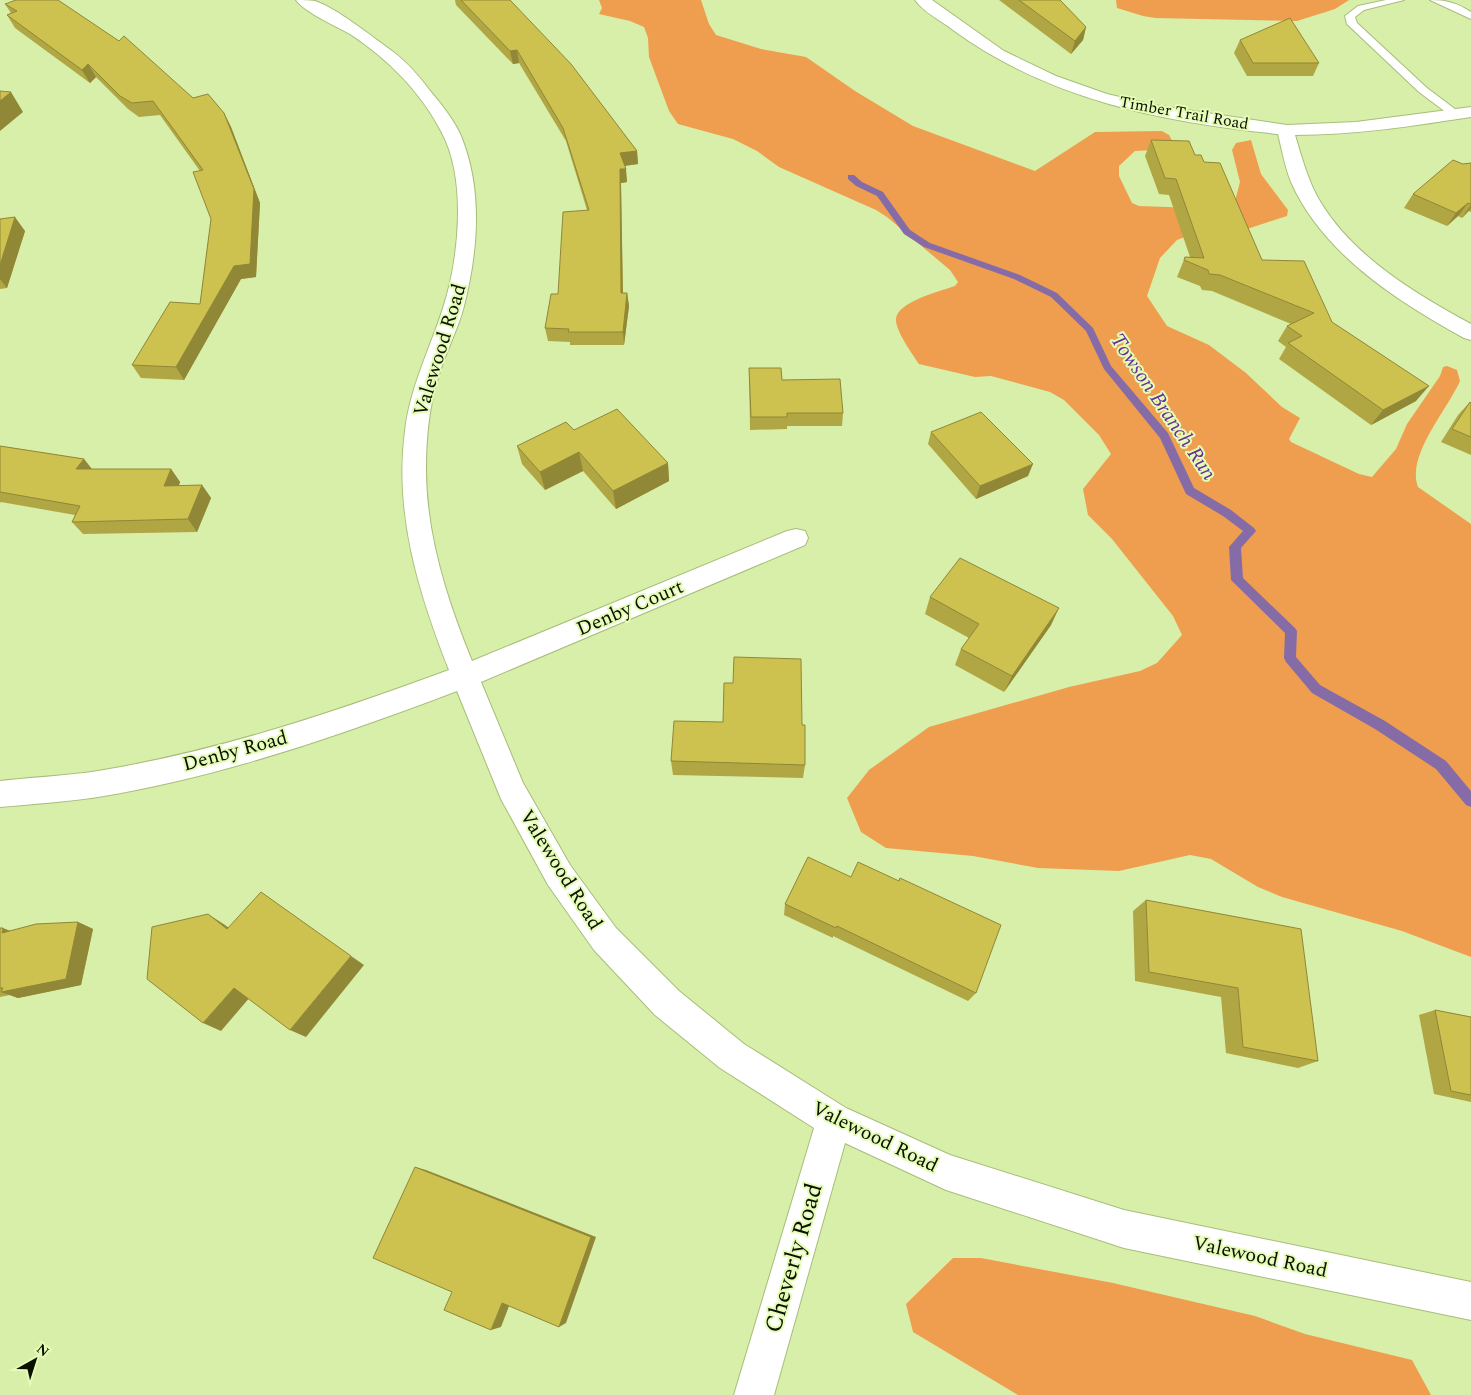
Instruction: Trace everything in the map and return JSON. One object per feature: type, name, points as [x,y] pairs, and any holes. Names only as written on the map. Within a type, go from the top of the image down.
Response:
[{"type":"street","name":"Valewood Road","points":[[303,0],[357,32],[404,68],[438,111],[452,135],[459,156],[466,185],[467,215],[462,277],[454,307],[427,378],[416,430],[414,469],[416,514],[426,565],[463,677],[511,790],[559,875],[605,940],[667,1003],[732,1056],[834,1120],[946,1172],[1124,1229],[1471,1301]]},
{"type":"street","name":"Timber Trail Road","points":[[922,0],[988,48],[1026,69],[1074,88],[1130,105],[1199,118],[1285,130],[1355,128],[1417,121],[1463,113]]},
{"type":"street","points":[[1285,130],[1301,182],[1319,212],[1348,247],[1392,284],[1448,322],[1471,334]]},
{"type":"street","name":"Denby Court","points":[[463,677],[796,538]]},
{"type":"street","name":"Denby Road","points":[[0,794],[98,784],[210,760],[339,723],[463,677]]},
{"type":"street","name":"Cheverly Road","points":[[754,1395],[834,1120]]},
{"type":"lane","points":[[1399,0],[1361,8],[1350,16],[1352,24],[1423,90],[1463,113]]},
{"type":"lane","points":[[1435,0],[1455,6],[1471,16]]},
{"type":"shaded area","points":[[599,0],[701,0],[709,24],[716,35],[761,49],[806,57],[855,91],[913,126],[1035,171],[1095,132],[1162,131],[1169,135],[1175,146],[1171,149],[1135,151],[1119,166],[1119,176],[1132,203],[1139,206],[1196,208],[1235,201],[1240,182],[1232,150],[1236,143],[1251,140],[1261,174],[1288,210],[1287,216],[1250,228],[1187,236],[1177,240],[1160,258],[1147,296],[1167,326],[1209,345],[1246,373],[1282,407],[1300,418],[1289,439],[1291,442],[1359,474],[1372,477],[1396,449],[1407,424],[1440,376],[1443,367],[1447,366],[1457,370],[1460,381],[1423,447],[1416,475],[1418,487],[1471,524],[1471,957],[1402,931],[1282,897],[1258,887],[1211,859],[1190,855],[1119,871],[1038,868],[973,856],[886,848],[861,832],[847,798],[869,770],[929,727],[1069,687],[1140,671],[1157,663],[1182,635],[1173,616],[1112,539],[1088,515],[1083,489],[1111,454],[1099,435],[1064,400],[1050,392],[991,376],[975,377],[919,364],[909,349],[896,324],[898,313],[911,302],[955,286],[958,282],[950,270],[876,210],[779,167],[757,151],[733,139],[678,124],[669,111],[649,57],[648,38],[644,27],[630,21],[599,14],[602,8]]},
{"type":"shaded area","points":[[1116,0],[1349,0],[1335,9],[1297,21],[1155,18],[1117,8]]},
{"type":"shaded area","points":[[953,1258],[981,1258],[1113,1283],[1255,1316],[1305,1334],[1412,1360],[1431,1395],[1018,1395],[913,1332],[906,1304]]},
{"type":"building","points":[[16,0],[58,0],[119,41],[124,36],[193,98],[208,94],[224,113],[254,189],[250,264],[234,266],[176,367],[132,365],[170,302],[200,304],[211,219],[193,172],[203,170],[153,101],[132,103],[120,96],[88,64],[82,70],[7,15],[17,11],[5,4]]},
{"type":"building","points":[[461,0],[510,0],[571,64],[637,151],[620,153],[626,169],[620,169],[621,293],[627,293],[623,332],[568,332],[569,329],[545,328],[551,294],[558,294],[563,212],[589,210],[563,128],[517,50],[510,51]]},
{"type":"building","points":[[1019,0],[1060,0],[1086,27],[1075,41]]},
{"type":"building","points":[[1290,18],[1319,63],[1253,63],[1240,40]]},
{"type":"building","points":[[0,91],[11,92],[0,101]]},
{"type":"building","points":[[1151,140],[1189,141],[1195,155],[1201,155],[1204,162],[1220,163],[1262,260],[1304,261],[1332,322],[1429,386],[1383,410],[1288,343],[1302,336],[1287,326],[1314,313],[1220,275],[1209,274],[1208,270],[1184,260],[1185,257],[1204,258],[1176,179],[1165,178]]},
{"type":"building","points":[[1453,160],[1463,164],[1471,163],[1471,204],[1468,203],[1456,213],[1413,194]]},
{"type":"building","points":[[15,217],[0,265],[0,219]]},
{"type":"building","points":[[749,368],[781,368],[782,380],[840,379],[843,413],[787,413],[787,417],[751,417]]},
{"type":"building","points":[[1471,403],[1471,437],[1452,429]]},
{"type":"building","points":[[617,409],[668,463],[613,491],[579,452],[540,472],[517,446],[566,422],[574,430]]},
{"type":"building","points":[[981,412],[1033,464],[980,486],[931,432]]},
{"type":"building","points":[[0,446],[84,459],[76,469],[171,469],[164,486],[202,485],[188,519],[72,522],[80,506],[0,492]]},
{"type":"building","points":[[960,558],[1059,608],[1012,676],[961,649],[979,624],[930,597]]},
{"type":"building","points":[[734,657],[801,659],[802,725],[805,725],[805,765],[671,761],[674,721],[723,722],[724,683],[733,683]]},
{"type":"building","points":[[808,857],[851,877],[858,862],[899,881],[900,878],[1001,925],[976,993],[837,926],[836,928],[785,904]]},
{"type":"building","points":[[261,892],[351,956],[290,1030],[234,988],[203,1023],[147,979],[152,927],[208,914],[227,929]]},
{"type":"building","points":[[1146,900],[1301,929],[1318,1061],[1243,1047],[1238,988],[1149,972]]},
{"type":"building","points":[[78,922],[66,979],[1,992],[3,988],[0,988],[0,928],[3,928],[2,933],[36,924]]},
{"type":"building","points":[[1435,1010],[1471,1017],[1471,1095],[1451,1091]]},
{"type":"building","points":[[415,1167],[591,1237],[559,1327],[502,1303],[491,1330],[444,1310],[452,1292],[373,1258]]},
{"type":"waterway","name":"Towson Branch Run","points":[[851,177],[859,184],[880,194],[907,232],[927,245],[1017,277],[1054,295],[1090,330],[1107,367],[1164,436],[1190,491],[1227,513],[1250,531],[1235,547],[1237,580],[1291,631],[1290,658],[1316,689],[1380,725],[1441,765],[1471,801]]}]
